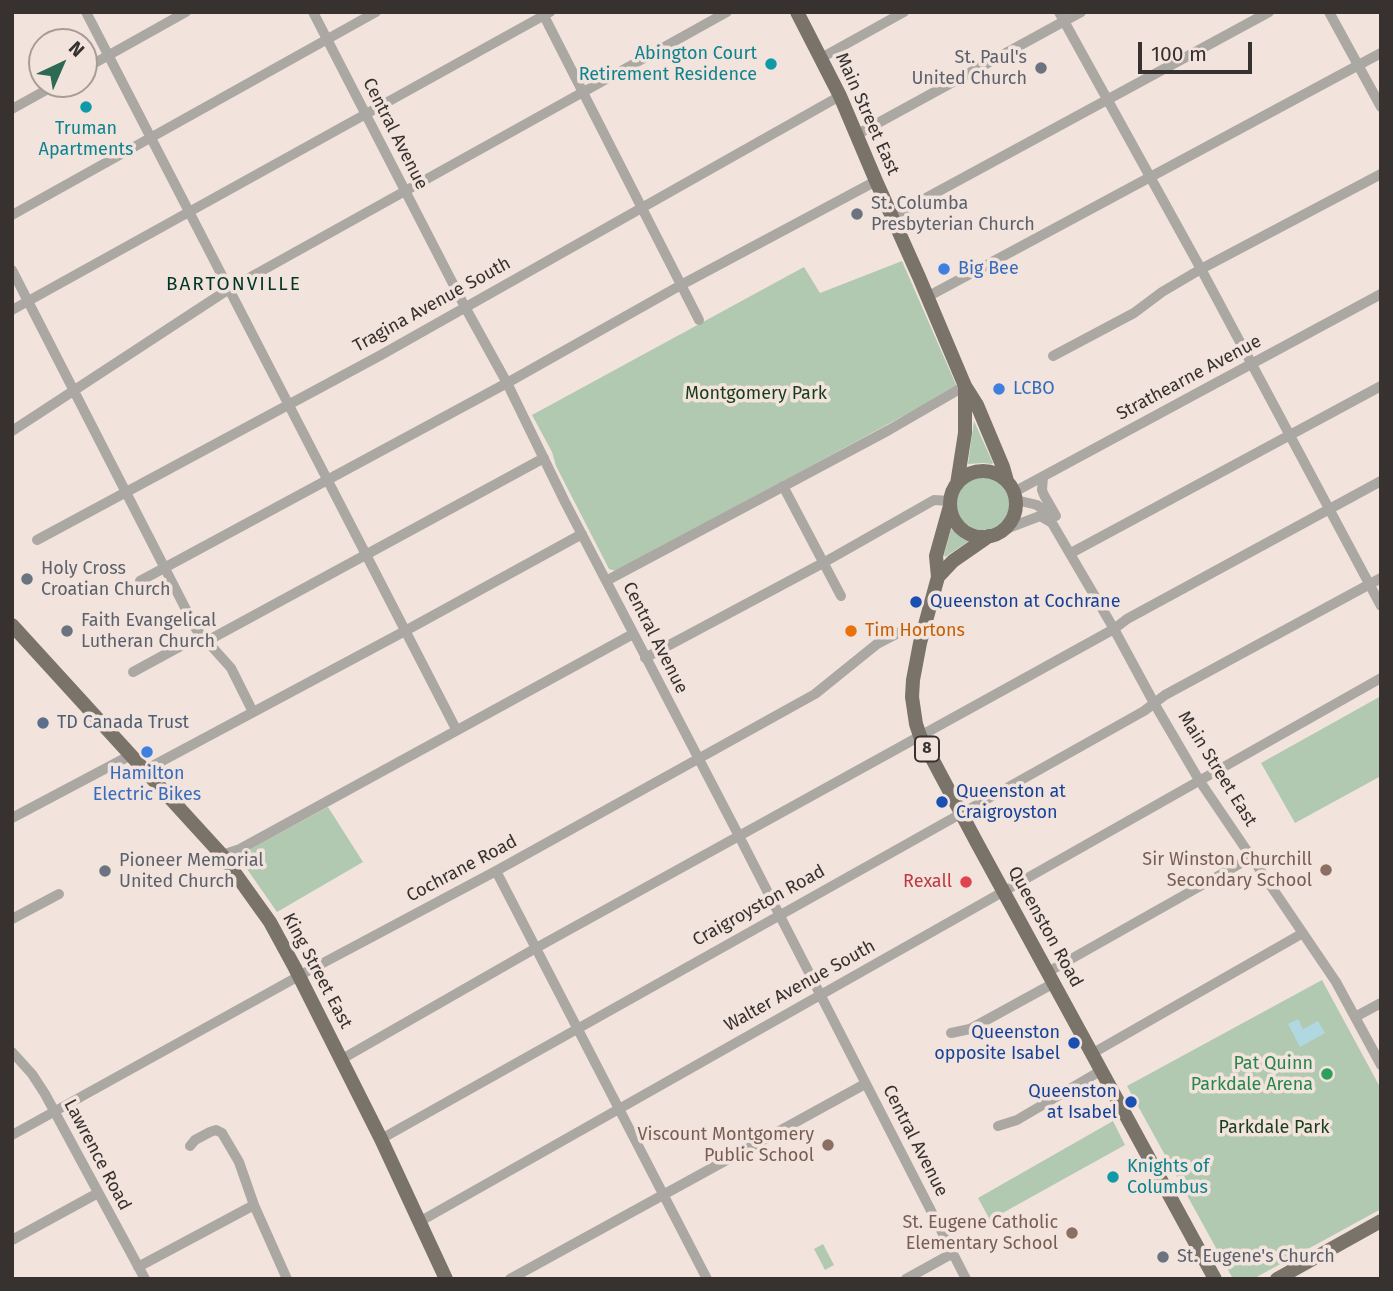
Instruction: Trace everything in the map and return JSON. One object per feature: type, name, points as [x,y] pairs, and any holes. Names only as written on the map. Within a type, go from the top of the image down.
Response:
[{"type":"main road","name":"Main Street East","points":[[797,12],[840,96],[965,386],[977,405],[1012,491]]},
{"type":"main road","name":"Main Street East","points":[[957,484],[965,433],[965,386]]},
{"type":"main road","points":[[983,471],[992,472],[1012,491],[1016,508],[1013,517],[997,533],[982,537],[968,533],[954,520],[950,504],[953,491],[965,476],[983,471]]},
{"type":"main road","name":"Queenston Road","points":[[950,504],[936,556],[938,577],[916,663],[912,710],[920,736],[1215,1279]]},
{"type":"main road","name":"Queenston Road","points":[[938,577],[963,552],[997,533]]},
{"type":"main road","name":"King Street East","points":[[12,625],[222,856],[270,922],[342,1059],[446,1279]]},
{"type":"main road","points":[[1277,1279],[1381,1222]]},
{"type":"street","points":[[86,12],[456,729]]},
{"type":"street","points":[[98,61],[186,12]]},
{"type":"street","name":"Central Avenue","points":[[313,12],[404,191],[507,383],[606,582],[966,1279]]},
{"type":"street","points":[[12,215],[376,12]]},
{"type":"street","points":[[12,430],[229,289],[727,12]]},
{"type":"street","points":[[821,58],[905,12]]},
{"type":"street","points":[[856,135],[1062,17],[1081,12]]},
{"type":"street","points":[[891,217],[1269,12]]},
{"type":"street","points":[[1329,12],[1381,107]]},
{"type":"street","points":[[12,310],[546,13],[699,320]]},
{"type":"street","points":[[1062,17],[1381,606]]},
{"type":"street","points":[[928,297],[1381,53]]},
{"type":"street","name":"Tragina Avenue South","points":[[37,540],[465,307],[840,96]]},
{"type":"street","points":[[12,109],[32,98]]},
{"type":"street","points":[[1054,356],[1135,313],[1162,292],[1201,270],[1381,174]]},
{"type":"street","points":[[140,581],[876,181]]},
{"type":"street","points":[[12,270],[196,629],[231,668],[253,712]]},
{"type":"street","name":"Strathearne Avenue","points":[[1012,491],[1043,477],[1381,294]]},
{"type":"street","points":[[606,582],[965,386]]},
{"type":"street","points":[[1071,553],[1381,386]]},
{"type":"street","points":[[133,672],[366,555],[544,458]]},
{"type":"street","points":[[1043,477],[1042,490],[1055,514],[1055,527]]},
{"type":"street","points":[[342,1059],[536,948],[1114,629],[1126,619],[1381,481]]},
{"type":"street","points":[[783,486],[841,596]]},
{"type":"street","name":"Main Street East","points":[[1012,491],[1050,515],[1199,780],[1336,982],[1381,1065]]},
{"type":"street","points":[[645,658],[934,500],[939,499],[950,504]]},
{"type":"street","points":[[997,533],[1040,516],[1055,527]]},
{"type":"street","points":[[145,770],[582,534]]},
{"type":"street","name":"Craigroyston Road","points":[[381,1139],[1144,710],[1165,695],[1381,578]]},
{"type":"street","name":"Cochrane Road","points":[[12,1135],[815,694],[878,643],[900,632],[922,635]]},
{"type":"street","points":[[222,856],[240,849],[633,634]]},
{"type":"street","name":"Walter Avenue South","points":[[419,1222],[1381,678]]},
{"type":"street","points":[[12,818],[131,755]]},
{"type":"street","points":[[951,1033],[970,1029],[1051,977],[1250,858]]},
{"type":"street","points":[[496,871],[706,1279]]},
{"type":"street","points":[[12,919],[59,894]]},
{"type":"street","points":[[1093,1053],[1303,933]]},
{"type":"street","points":[[1355,1017],[1381,1003]]},
{"type":"street","name":"Lawrence Road","points":[[12,1052],[32,1074],[145,1279]]},
{"type":"street","points":[[998,1126],[1017,1120],[1102,1070]]},
{"type":"street","points":[[510,1279],[865,1084]]},
{"type":"street","points":[[190,1146],[210,1132],[216,1130],[222,1133],[239,1162],[254,1205],[287,1279]]},
{"type":"street","points":[[12,1241],[98,1193]]},
{"type":"street","points":[[138,1267],[254,1205]]},
{"type":"street","points":[[906,1279],[953,1252]]},
{"type":"green space","name":"Montgomery Park","points":[[902,261],[957,387],[616,571],[609,569],[532,415],[804,267],[820,293]]},
{"type":"green space","points":[[974,421],[993,463],[992,464],[968,464]]},
{"type":"green space","points":[[983,476],[1002,484],[1010,503],[1002,522],[983,530],[964,522],[956,503],[964,484]]},
{"type":"green space","points":[[951,529],[969,541],[945,557],[944,555]]},
{"type":"green space","points":[[1381,696],[1381,776],[1295,823],[1261,763]]},
{"type":"green space","points":[[328,807],[363,862],[277,912],[240,859],[243,853]]},
{"type":"green space","name":"Parkdale Park","points":[[1322,980],[1381,1089],[1381,1209],[1253,1279],[1233,1279],[1127,1086]]},
{"type":"green space","points":[[1113,1121],[1125,1145],[990,1220],[978,1198]]},
{"type":"green space","points":[[823,1244],[834,1265],[825,1270],[814,1249]]},
{"type":"water","points":[[1298,1019],[1303,1029],[1318,1021],[1325,1033],[1300,1047],[1288,1024]]},
{"type":"place","name":"Abington Court Retirement Residence","points":[[771,64]]},
{"type":"place","name":"St. Paul's United Church","points":[[1041,68]]},
{"type":"place","name":"Truman Apartments","points":[[86,107]]},
{"type":"place","name":"St. Columba Presbyterian Church","points":[[857,214]]},
{"type":"place","name":"Big Bee","points":[[944,269]]},
{"type":"place","name":"LCBO","points":[[999,389]]},
{"type":"place","name":"Holy Cross Croatian Church","points":[[27,579]]},
{"type":"place","name":"Queenston at Cochrane","points":[[916,602]]},
{"type":"place","name":"Faith Evangelical Lutheran Church","points":[[67,631]]},
{"type":"place","name":"Tim Hortons","points":[[851,631]]},
{"type":"place","name":"TD Canada Trust","points":[[43,723]]},
{"type":"place","name":"Hamilton Electric Bikes","points":[[147,752]]},
{"type":"place","name":"Queenston at Craigroyston","points":[[942,802]]},
{"type":"place","name":"Sir Winston Churchill Secondary School","points":[[1326,870]]},
{"type":"place","name":"Pioneer Memorial United Church","points":[[105,871]]},
{"type":"place","name":"Rexall","points":[[966,882]]},
{"type":"place","name":"Queenston opposite Isabel","points":[[1074,1043]]},
{"type":"place","name":"Pat Quinn Parkdale Arena","points":[[1327,1074]]},
{"type":"place","name":"Queenston at Isabel","points":[[1131,1102]]},
{"type":"place","name":"Viscount Montgomery Public School","points":[[828,1145]]},
{"type":"place","name":"Knights of Columbus","points":[[1113,1177]]},
{"type":"place","name":"St. Eugene Catholic Elementary School","points":[[1072,1233]]},
{"type":"place","name":"St. Eugene's Church","points":[[1163,1257]]},
{"type":"district","name":"BARTONVILLE","points":[[234,285]]}]
